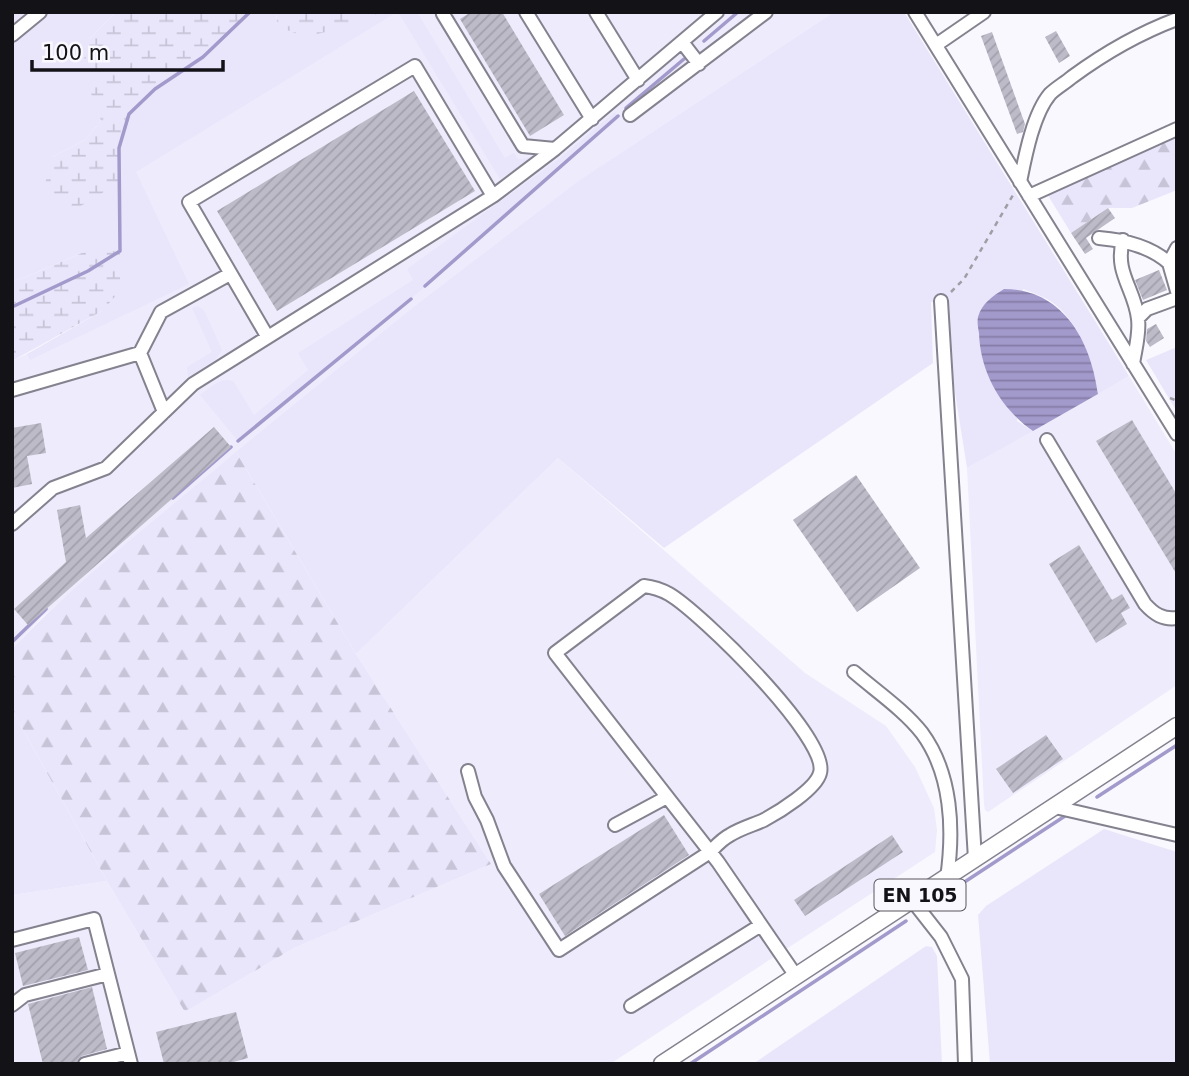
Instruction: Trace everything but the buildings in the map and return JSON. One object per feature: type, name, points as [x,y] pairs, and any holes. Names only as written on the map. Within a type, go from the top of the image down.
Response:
[{"type":"main road","name":"EN 105","points":[[662,1064],[1177,726]]},
{"type":"street","points":[[12,35],[40,12]]},
{"type":"street","points":[[445,12],[443,14],[523,146],[555,149]]},
{"type":"street","points":[[526,12],[592,119]]},
{"type":"street","points":[[12,524],[53,488],[106,468],[194,384],[493,195],[592,119],[717,12]]},
{"type":"street","points":[[630,115],[766,12]]},
{"type":"street","points":[[915,12],[1177,434]]},
{"type":"street","points":[[936,45],[984,12]]},
{"type":"street","points":[[599,13],[638,80]]},
{"type":"street","points":[[1020,182],[1025,153],[1050,94],[1087,66],[1139,33],[1177,19]]},
{"type":"street","points":[[682,42],[699,64]]},
{"type":"street","points":[[267,337],[188,202],[415,66],[493,195]]},
{"type":"street","points":[[1029,196],[1177,128]]},
{"type":"street","points":[[1099,238],[1123,240],[1173,260]]},
{"type":"street","points":[[1123,240],[1119,254],[1123,276],[1138,318],[1133,364]]},
{"type":"street","points":[[1177,248],[1173,260],[1177,291]]},
{"type":"street","points":[[12,390],[139,353],[161,312],[230,274]]},
{"type":"street","points":[[1138,318],[1147,309],[1177,298]]},
{"type":"street","points":[[941,301],[975,859]]},
{"type":"street","points":[[139,353],[164,412]]},
{"type":"street","points":[[1047,440],[1144,604],[1167,619],[1177,618]]},
{"type":"street","points":[[468,771],[475,797],[487,820],[504,866],[559,950],[710,852],[726,837],[778,812],[809,789],[817,781],[821,771],[820,759],[797,721],[735,651],[671,595],[658,588],[644,586],[555,653],[710,852],[796,976]]},
{"type":"street","points":[[854,672],[916,727],[935,756],[951,815],[952,845],[947,877]]},
{"type":"street","points":[[615,825],[667,797]]},
{"type":"street","points":[[1055,807],[1177,835]]},
{"type":"street","points":[[912,900],[941,937],[962,979],[965,1064]]},
{"type":"street","points":[[12,940],[94,919],[130,1058],[85,1064]]},
{"type":"street","points":[[631,1006],[761,925]]},
{"type":"street","points":[[12,1005],[25,995],[108,974]]},
{"type":"path","points":[[941,301],[964,279],[1020,182]]},
{"type":"shaded area","points":[[380,12],[834,12],[578,181],[417,304],[71,592],[41,618],[12,649],[12,361],[180,282],[126,170]]},
{"type":"shaded area","points":[[1004,289],[1025,291],[1058,308],[1081,337],[1094,374],[1098,394],[1033,431],[1002,401],[988,375],[980,348],[980,312],[988,300]]},
{"type":"shaded area","points":[[1129,376],[1177,455],[1177,685],[988,812],[984,804],[967,468]]},
{"type":"shaded area","points":[[558,458],[805,673],[886,726],[915,767],[934,808],[937,830],[935,852],[610,1064],[12,1064],[12,895],[107,881],[185,1012],[294,948],[491,864],[356,654]]},
{"type":"green space","points":[[12,12],[116,12],[89,39],[93,95],[101,121],[85,140],[52,157],[119,183],[119,148],[129,114],[155,89],[203,57],[250,12],[276,12],[277,26],[397,12],[136,172],[189,284],[30,360],[27,354],[102,311],[120,252],[84,252],[12,281]]},
{"type":"green space","points":[[116,12],[250,12],[203,57],[155,89],[129,114],[119,148],[119,183],[79,207],[61,207],[45,184],[52,157],[85,140],[101,121],[82,68],[89,39]]},
{"type":"green space","points":[[276,12],[380,12],[362,23],[305,37],[277,26]]},
{"type":"green space","points":[[398,12],[417,12],[505,158],[514,153],[518,159],[539,156],[500,179]]},
{"type":"green space","points":[[834,12],[904,12],[1129,376],[1098,394],[1093,369],[1078,332],[1062,311],[1050,301],[1023,289],[1017,421],[1033,431],[967,468],[953,380],[948,302],[931,302],[933,363],[664,548],[558,458],[356,654],[236,452],[417,304],[578,181]]},
{"type":"green space","points":[[615,112],[618,116],[411,299],[238,441],[200,395],[216,383],[230,380],[234,382],[254,415],[308,370],[298,353],[413,280],[407,269],[560,158]]},
{"type":"green space","points":[[1177,129],[1177,190],[1132,208],[1108,208],[1071,233],[1044,189]]},
{"type":"green space","points":[[120,251],[120,291],[102,311],[12,361],[12,281],[84,252]]},
{"type":"green space","points":[[197,306],[204,310],[222,350],[216,359],[188,377],[187,367],[212,352],[192,308]]},
{"type":"green space","points":[[1177,347],[1177,412],[1146,360]]},
{"type":"green space","points":[[236,452],[356,654],[491,864],[294,948],[185,1012],[107,881],[12,710],[12,649],[93,572]]},
{"type":"green space","points":[[12,710],[107,881],[12,895]]},
{"type":"green space","points":[[1104,829],[1177,852],[1177,1064],[990,1064],[978,915],[986,906]]},
{"type":"green space","points":[[926,946],[932,947],[937,956],[942,1064],[753,1064]]},
{"type":"waterway","points":[[12,307],[88,271],[120,251],[119,148],[129,114],[155,89],[203,57],[250,12]]},
{"type":"waterway","points":[[704,41],[738,12]]},
{"type":"waterway","points":[[626,108],[684,59]]},
{"type":"waterway","points":[[425,286],[618,116]]},
{"type":"waterway","points":[[238,441],[411,299]]},
{"type":"waterway","points":[[173,498],[231,447]]},
{"type":"waterway","points":[[12,642],[46,609]]},
{"type":"waterway","points":[[1097,797],[1177,745]]},
{"type":"waterway","points":[[925,908],[1065,816]]},
{"type":"waterway","points":[[690,1064],[906,921]]}]
